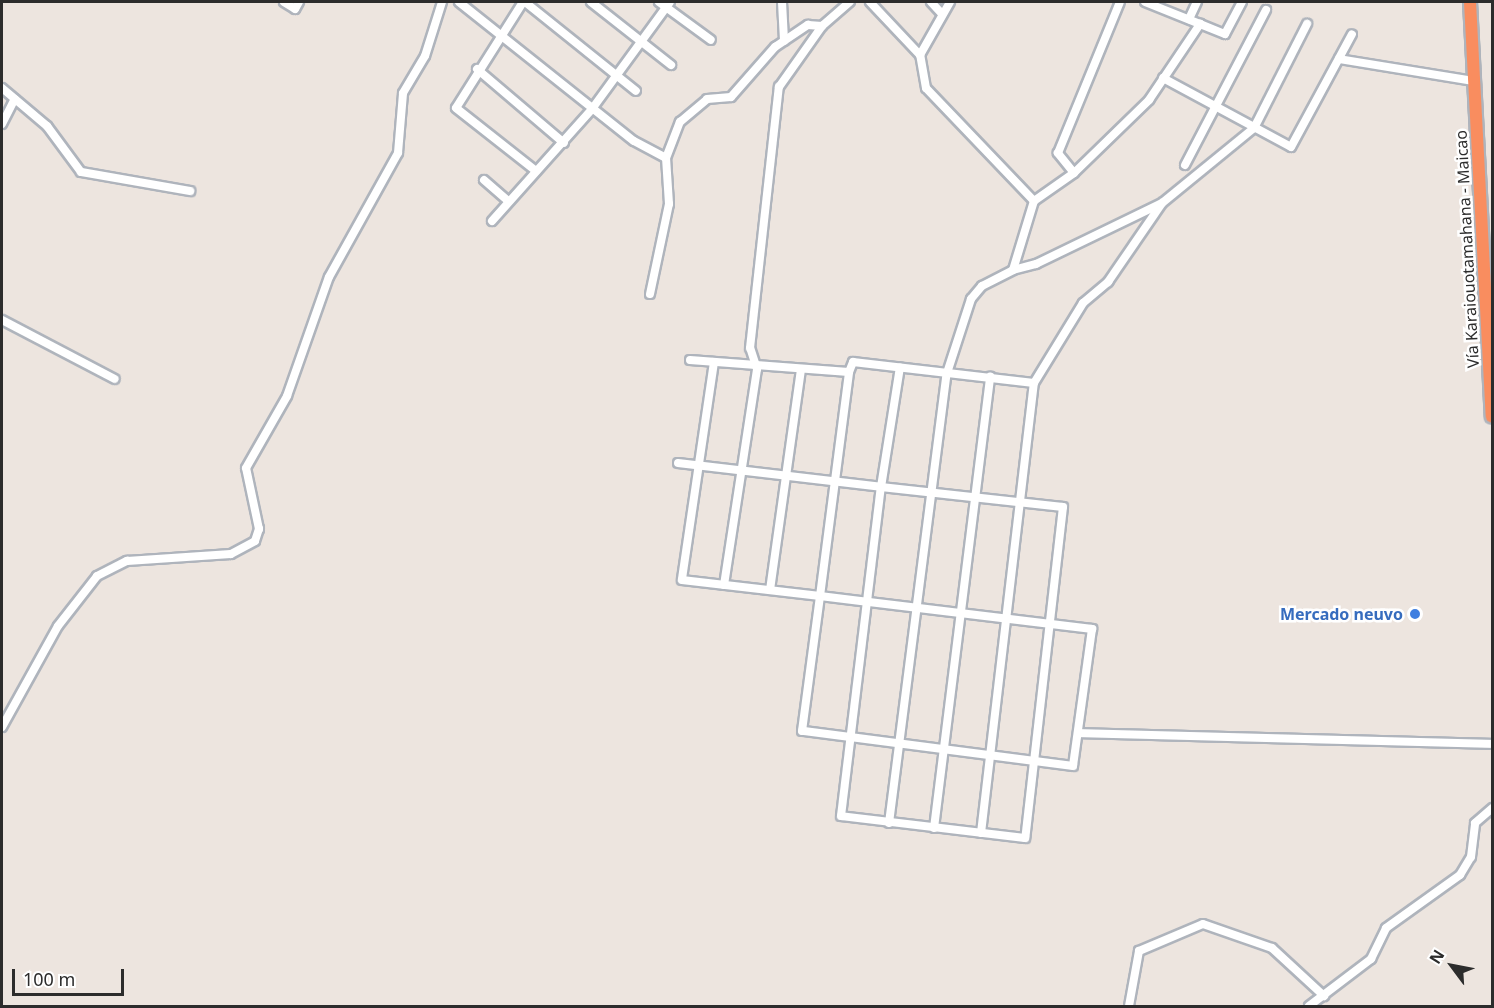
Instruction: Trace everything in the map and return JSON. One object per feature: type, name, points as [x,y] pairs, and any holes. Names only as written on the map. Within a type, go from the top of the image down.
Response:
[{"type":"highway","name":"Vía Karaiouotamahana - Maicao","points":[[1470,2],[1492,416]]},
{"type":"street","points":[[284,2],[295,9],[299,2]]},
{"type":"street","points":[[2,727],[58,626],[97,576],[120,562],[190,553],[231,554],[255,541],[259,529],[246,468],[287,396],[329,278],[398,153],[403,93],[425,56],[442,2]]},
{"type":"street","points":[[459,2],[502,32],[592,109],[666,158]]},
{"type":"street","points":[[536,171],[456,108],[477,69],[524,2],[636,91]]},
{"type":"street","points":[[591,2],[671,65]]},
{"type":"street","points":[[782,2],[784,41]]},
{"type":"street","points":[[724,585],[757,369],[750,348],[779,87],[822,26],[850,2]]},
{"type":"street","points":[[870,2],[920,55]]},
{"type":"street","points":[[931,2],[942,14]]},
{"type":"street","points":[[950,2],[920,55],[920,74],[926,88],[1034,201]]},
{"type":"street","points":[[1074,173],[1058,153],[1120,2]]},
{"type":"street","points":[[1147,2],[1225,34],[1242,2]]},
{"type":"street","points":[[1189,19],[1197,2]]},
{"type":"street","points":[[492,221],[592,109],[642,44],[665,3],[711,40]]},
{"type":"street","points":[[1185,165],[1266,10]]},
{"type":"street","points":[[1013,270],[1034,201],[1074,173],[1163,78],[1200,24]]},
{"type":"street","points":[[889,823],[947,373],[971,299],[982,286],[1013,270],[1036,264],[1162,204],[1254,128],[1307,24]]},
{"type":"street","points":[[650,294],[669,204],[666,158],[680,122],[694,106],[731,97],[784,41],[808,25],[822,26]]},
{"type":"street","points":[[1163,78],[1291,147],[1352,34]]},
{"type":"street","points":[[1339,58],[1474,81]]},
{"type":"street","points":[[477,69],[564,143]]},
{"type":"street","points":[[2,88],[47,126],[81,171],[190,191]]},
{"type":"street","points":[[2,124],[15,99]]},
{"type":"street","points":[[484,180],[508,201]]},
{"type":"street","points":[[981,833],[1034,383],[1083,303],[1108,282],[1162,204]]},
{"type":"street","points":[[2,320],[115,379]]},
{"type":"street","points":[[690,360],[757,369],[849,372]]},
{"type":"street","points":[[714,362],[682,580],[770,590],[820,596],[917,608],[961,613],[1006,619],[1092,629],[1073,766],[802,731],[820,596],[849,372],[853,362],[990,376],[1034,383]]},
{"type":"street","points":[[678,463],[881,487],[1063,507],[1025,838],[841,816],[869,602],[881,487],[900,367]]},
{"type":"street","points":[[770,590],[801,370]]},
{"type":"street","points":[[934,828],[990,376]]},
{"type":"street","points":[[1079,732],[1492,744]]},
{"type":"street","points":[[1309,1006],[1371,959],[1386,928],[1460,874],[1471,857],[1475,823],[1492,808]]},
{"type":"street","points":[[1129,1006],[1138,951],[1203,924],[1272,948],[1324,996]]},
{"type":"place","name":"Mercado neuvo","points":[[1415,614]]}]
